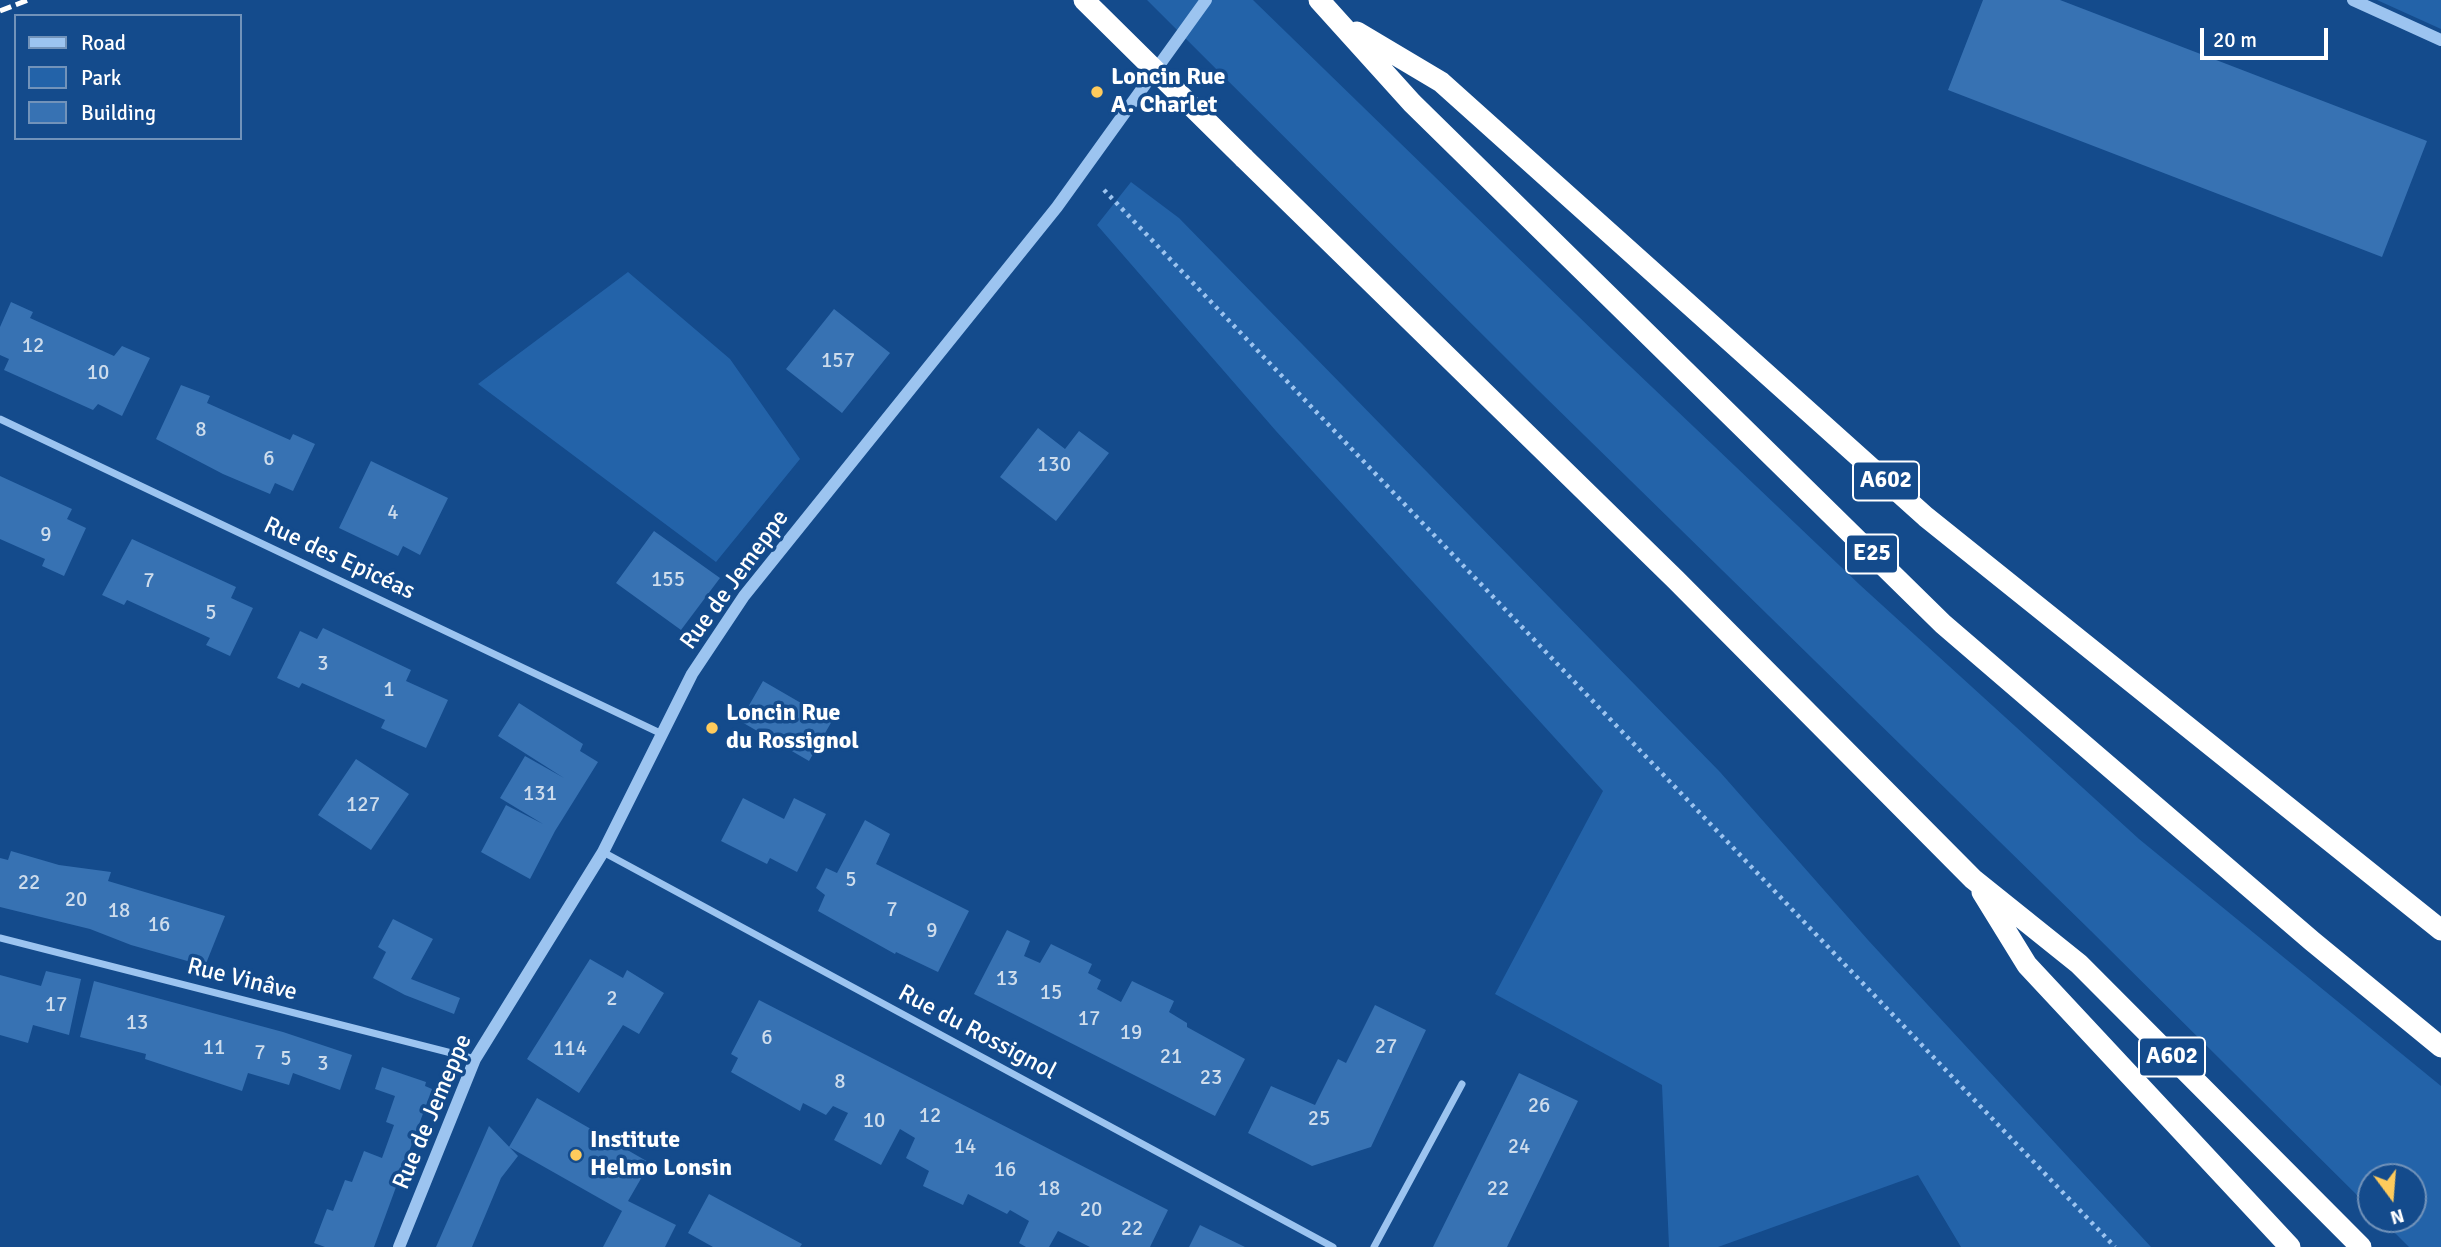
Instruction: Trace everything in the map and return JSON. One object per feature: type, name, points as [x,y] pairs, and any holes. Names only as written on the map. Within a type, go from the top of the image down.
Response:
[{"type":"highway","points":[[1084,0],[1676,580],[1973,879],[2027,965],[2290,1247]]},
{"type":"highway","name":"E25","points":[[1319,0],[1412,103],[1943,624],[2301,932],[2441,1047]]},
{"type":"highway","name":"A602","points":[[1340,22],[1441,82],[1926,517],[2441,930]]},
{"type":"highway","name":"A602","points":[[1973,879],[2079,964],[2361,1247]]},
{"type":"street","name":"Rue de Jemeppe","points":[[399,1247],[475,1059],[603,852],[692,674],[744,596],[1057,207],[1206,0]]},
{"type":"street","points":[[2353,0],[2441,40]]},
{"type":"street","name":"Rue des Epicéas","points":[[0,419],[662,734]]},
{"type":"street","name":"Rue du Rossignol","points":[[603,852],[1333,1247]]},
{"type":"street","name":"Rue Vinâve","points":[[0,938],[475,1059]]},
{"type":"street","points":[[1374,1247],[1462,1084]]},
{"type":"path","points":[[1084,169],[2115,1247]]},
{"type":"green space","points":[[1147,0],[1253,0],[1611,348],[1860,585],[2139,839],[2441,1086],[2441,1247],[2409,1247],[2395,1233],[2427,1233],[2427,1163],[2357,1163],[2357,1195],[1538,390]]},
{"type":"green space","points":[[2377,0],[2441,0],[2441,29]]},
{"type":"green space","points":[[1131,182],[1179,218],[1720,772],[1868,940],[2151,1247],[1961,1247],[1918,1175],[1718,1247],[1669,1247],[1662,1085],[1495,994],[1603,791],[1276,431],[1097,225]]},
{"type":"green space","points":[[628,272],[730,359],[800,459],[716,562],[478,384]]},
{"type":"building","points":[[1983,0],[2060,0],[2427,141],[2382,257],[1948,90]]},
{"type":"building","points":[[11,302],[33,312],[30,318],[114,356],[122,346],[150,358],[122,416],[98,404],[93,410],[4,370],[9,359],[0,355],[0,327]]},
{"type":"building","points":[[834,309],[890,353],[842,413],[786,369]]},
{"type":"building","points":[[181,385],[210,396],[207,403],[290,440],[293,434],[315,444],[293,491],[275,483],[270,494],[223,474],[156,439]]},
{"type":"building","points":[[1038,428],[1065,449],[1079,431],[1109,453],[1056,521],[1000,477]]},
{"type":"building","points":[[371,461],[448,498],[420,555],[403,546],[398,556],[339,528]]},
{"type":"building","points":[[0,476],[72,509],[67,519],[86,528],[64,576],[42,566],[45,559],[0,539]]},
{"type":"building","points":[[654,531],[720,578],[681,630],[616,583]]},
{"type":"building","points":[[132,539],[236,587],[231,598],[253,608],[230,656],[206,645],[210,638],[127,600],[124,605],[102,595]]},
{"type":"building","points":[[323,628],[411,670],[406,681],[448,700],[426,748],[381,728],[385,720],[302,683],[299,688],[277,678],[300,631],[317,639]]},
{"type":"building","points":[[763,681],[832,721],[809,761],[740,721]]},
{"type":"building","points":[[519,703],[583,744],[580,751],[598,762],[555,831],[530,879],[481,852],[506,805],[543,824],[500,798],[525,756],[564,778],[498,736]]},
{"type":"building","points":[[356,759],[409,794],[371,850],[318,815]]},
{"type":"building","points":[[743,798],[784,819],[794,798],[826,814],[797,872],[770,858],[767,864],[721,841]]},
{"type":"building","points":[[865,820],[890,834],[876,864],[969,911],[938,972],[896,952],[895,954],[818,911],[825,895],[816,888],[826,868],[837,873]]},
{"type":"building","points":[[11,851],[59,865],[111,872],[108,881],[225,916],[205,966],[131,945],[90,929],[0,907],[0,858],[8,860]]},
{"type":"building","points":[[393,919],[433,939],[411,979],[460,998],[454,1014],[405,995],[373,978],[386,952],[378,947]]},
{"type":"building","points":[[1007,930],[1030,941],[1024,956],[1040,963],[1051,944],[1092,964],[1088,973],[1101,980],[1097,989],[1121,1002],[1132,981],[1174,1001],[1169,1012],[1187,1023],[1187,1027],[1245,1059],[1215,1116],[974,994]]},
{"type":"building","points":[[590,959],[623,978],[627,970],[664,993],[639,1034],[623,1025],[579,1093],[527,1059]]},
{"type":"building","points":[[46,971],[81,979],[69,1035],[33,1025],[28,1043],[0,1035],[0,975],[41,986]]},
{"type":"building","points":[[94,981],[283,1032],[352,1055],[340,1090],[293,1073],[289,1085],[248,1073],[242,1091],[145,1059],[146,1054],[80,1037]]},
{"type":"building","points":[[759,1000],[1168,1210],[1150,1247],[1090,1247],[1058,1231],[1049,1247],[1026,1247],[1019,1243],[1029,1221],[1010,1210],[1007,1214],[968,1194],[963,1205],[923,1186],[929,1171],[906,1158],[915,1138],[900,1129],[881,1165],[834,1140],[848,1113],[833,1106],[826,1115],[803,1103],[800,1111],[731,1072],[738,1058],[731,1054]]},
{"type":"building","points":[[1375,1005],[1426,1030],[1371,1147],[1312,1166],[1248,1133],[1271,1086],[1315,1105],[1338,1059],[1346,1063]]},
{"type":"building","points":[[382,1067],[426,1082],[425,1086],[432,1089],[374,1247],[325,1247],[314,1243],[327,1209],[333,1211],[345,1180],[352,1182],[364,1151],[382,1158],[394,1125],[386,1122],[395,1096],[375,1089]]},
{"type":"building","points":[[1519,1073],[1578,1101],[1507,1247],[1433,1247]]},
{"type":"building","points":[[537,1098],[650,1163],[628,1201],[676,1225],[665,1247],[603,1247],[622,1211],[509,1147]]},
{"type":"building","points":[[489,1126],[518,1156],[501,1178],[472,1247],[436,1247]]},
{"type":"building","points":[[709,1194],[802,1244],[800,1247],[713,1247],[688,1233]]},
{"type":"building","points":[[1200,1225],[1245,1247],[1189,1247]]},
{"type":"railway","points":[[0,11],[28,0]]},
{"type":"place","name":"Loncin Rue A. Charlet","points":[[1097,92]]},
{"type":"place","name":"Loncin Rue du Rossignol","points":[[712,728]]},
{"type":"place","name":"Institute Helmo Lonsin","points":[[576,1155]]}]
